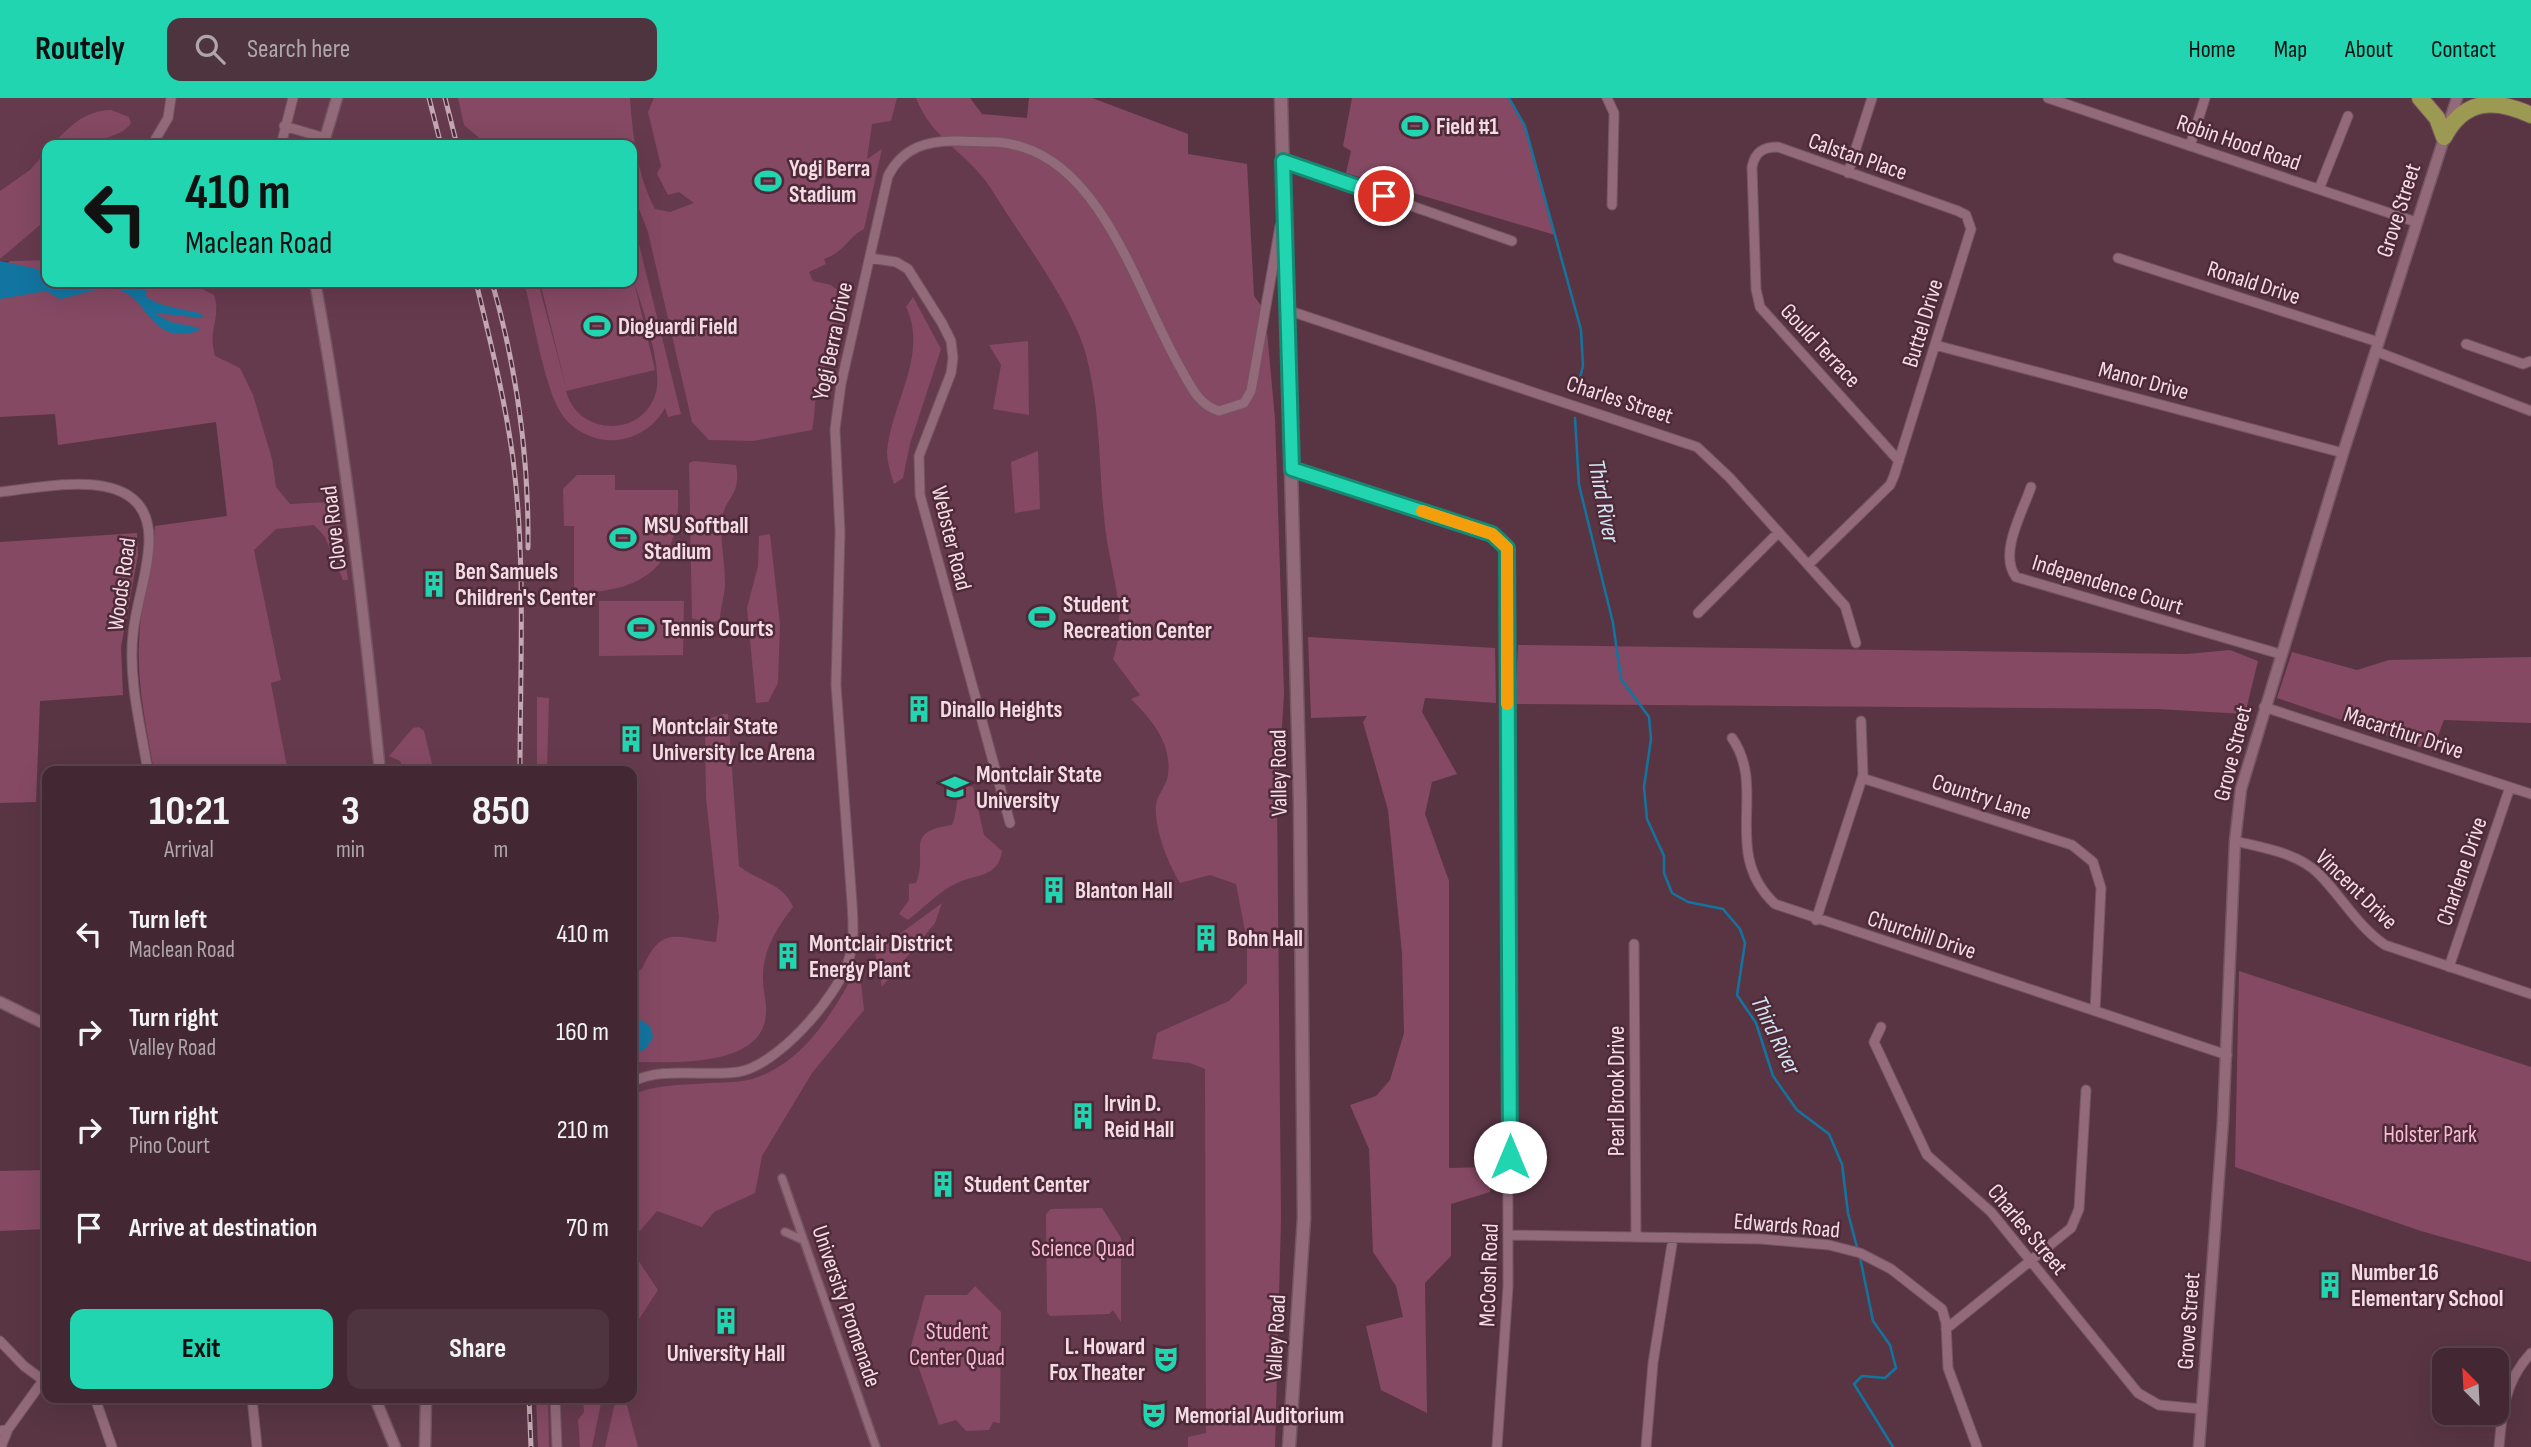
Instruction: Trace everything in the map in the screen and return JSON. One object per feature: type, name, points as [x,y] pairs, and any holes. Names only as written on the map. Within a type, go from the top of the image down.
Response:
[{"type":"highway","points":[[2420,98],[2437,118],[2444,137]]},
{"type":"highway","points":[[2444,137],[2458,114],[2482,101],[2501,100],[2531,115]]},
{"type":"main road","name":"Valley Road","points":[[1281,98],[1300,803],[1304,1218],[1289,1447]]},
{"type":"street","points":[[155,140],[167,118],[171,98]]},
{"type":"street","points":[[282,140],[293,98]]},
{"type":"street","points":[[325,140],[337,98]]},
{"type":"street","points":[[1607,98],[1614,113],[1612,205]]},
{"type":"street","points":[[1848,173],[1872,98]]},
{"type":"street","name":"Robin Hood Road","points":[[2049,98],[2416,222]]},
{"type":"street","points":[[2190,146],[2205,98]]},
{"type":"street","name":"Grove Street","points":[[2199,1447],[2227,1055],[2235,841],[2241,789],[2280,654],[2456,98]]},
{"type":"street","points":[[2319,189],[2348,116]]},
{"type":"street","points":[[284,126],[319,140]]},
{"type":"street","name":"Yogi Berra Drive","points":[[637,1081],[655,1076],[739,1072],[767,1061],[796,1037],[840,978],[849,958],[854,934],[835,675],[840,532],[835,429],[841,384],[888,176],[899,159],[911,150],[930,142],[996,142],[1021,146],[1045,156],[1076,178],[1093,199],[1197,397],[1219,411],[1244,403],[1251,391],[1284,208]]},
{"type":"street","name":"Calstan Place","points":[[1756,155],[1767,147],[1778,148],[1948,207]]},
{"type":"street","name":"Gould Terrace","points":[[1756,155],[1752,167],[1756,289],[1760,307],[1899,461]]},
{"type":"street","points":[[1283,161],[1512,241]]},
{"type":"street","name":"Buttel Drive","points":[[1808,565],[1890,485],[1971,229],[1966,215],[1948,207]]},
{"type":"street","name":"Webster Road","points":[[870,258],[896,262],[908,269],[951,341],[951,373],[919,456],[920,495],[1010,824]]},
{"type":"street","name":"Ronald Drive","points":[[2118,258],[2376,347],[2531,411]]},
{"type":"street","name":"Clove Road","points":[[316,287],[337,400],[353,514],[379,766]]},
{"type":"street","name":"Charles Street","points":[[1287,310],[1697,447],[1845,606],[1856,643]]},
{"type":"street","points":[[2466,344],[2523,363],[2531,361]]},
{"type":"street","name":"Manor Drive","points":[[1935,345],[2343,453]]},
{"type":"street","name":"McCosh Road","points":[[1292,469],[1482,531],[1498,537],[1507,548],[1509,1235],[1497,1447]]},
{"type":"street","name":"Woods Road","points":[[0,492],[104,484],[128,495],[144,515],[149,541],[132,643],[147,766]]},
{"type":"street","name":"Independence Court","points":[[2031,487],[2010,550],[2009,566],[2016,577],[2280,654]]},
{"type":"street","points":[[1698,613],[1778,533]]},
{"type":"street","name":"Macarthur Drive","points":[[2264,707],[2531,794]]},
{"type":"street","points":[[1815,920],[1862,778],[1861,721]]},
{"type":"street","name":"Churchill Drive","points":[[1732,738],[1744,762],[1745,845],[1768,897],[1776,904],[1815,920],[2227,1055]]},
{"type":"street","name":"Country Lane","points":[[1862,778],[2072,845],[2087,856],[2097,870],[2101,888],[2095,1011]]},
{"type":"street","name":"Charlene Drive","points":[[2449,967],[2510,787]]},
{"type":"street","name":"Vincent Drive","points":[[2235,841],[2304,863],[2318,873],[2377,940],[2531,994]]},
{"type":"street","name":"Pearl Brook Drive","points":[[1634,944],[1636,1237]]},
{"type":"street","points":[[0,1002],[42,1023]]},
{"type":"street","name":"Charles Street","points":[[1881,1027],[1874,1042],[1927,1155],[1984,1205],[2138,1393],[2159,1405],[2202,1409]]},
{"type":"street","points":[[1946,1329],[2066,1235],[2078,1216],[2086,1090]]},
{"type":"street","name":"University Promenade","points":[[782,1178],[876,1447]]},
{"type":"street","points":[[785,1232],[803,1240]]},
{"type":"street","name":"Edwards Road","points":[[1509,1235],[1795,1240],[1846,1249],[1891,1269],[1942,1309],[1946,1329],[1946,1359],[1977,1447]]},
{"type":"street","points":[[1646,1447],[1653,1363],[1673,1238]]},
{"type":"street","points":[[0,1341],[24,1366],[42,1375]]},
{"type":"street","points":[[2500,1447],[2505,1393],[2521,1364],[2531,1353]]},
{"type":"street","points":[[1,1447],[4,1430],[42,1381]]},
{"type":"street","points":[[97,1403],[112,1447]]},
{"type":"street","points":[[253,1403],[257,1447]]},
{"type":"street","points":[[377,1403],[395,1447]]},
{"type":"street","points":[[425,1447],[426,1403]]},
{"type":"street","points":[[555,1403],[557,1447]]},
{"type":"shaded area","name":"Montclair State University","points":[[0,98],[944,98],[952,114],[1247,164],[1254,296],[1265,311],[1275,419],[1284,694],[1277,803],[1281,1218],[1275,1447],[543,1447],[542,1403],[637,1403],[637,766],[287,766],[271,683],[281,679],[209,337],[218,309],[201,287],[637,287],[637,140],[42,140],[42,260],[0,261]]},
{"type":"green space","points":[[458,98],[630,98],[634,140],[479,140],[464,125]]},
{"type":"green space","points":[[654,98],[897,98],[891,121],[872,124],[867,159],[882,149],[864,229],[837,252],[824,259],[826,264],[809,272],[813,281],[831,285],[845,296],[840,333],[817,391],[812,430],[753,441],[709,440],[692,422],[648,232],[637,204],[637,155],[655,209],[670,212],[694,203],[679,192],[668,195],[657,174],[661,166],[648,112]]},
{"type":"green space","points":[[916,98],[970,98],[982,114],[1027,118],[1029,98],[1092,98],[1188,134],[1188,154],[1247,164],[1254,296],[1265,311],[1275,419],[1284,694],[1277,803],[1281,1218],[1275,1447],[1188,1447],[1188,1437],[1206,1433],[1205,1069],[1190,1063],[1152,1059],[1157,1033],[1229,1001],[1247,983],[1247,941],[1236,884],[1210,875],[1180,883],[1160,835],[1156,805],[1167,779],[1167,753],[1153,724],[1131,699],[1140,695],[1113,659],[1119,612],[1103,511],[1094,394],[1084,348],[1076,328],[1054,287],[990,187],[931,125]]},
{"type":"green space","points":[[1352,98],[1509,98],[1525,126],[1555,235],[1346,173],[1351,151],[1343,146]]},
{"type":"green space","points":[[111,110],[129,117],[131,123],[123,131],[102,140],[57,140],[71,126],[101,111]]},
{"type":"green space","points":[[42,157],[42,223],[0,259],[0,191],[30,170]]},
{"type":"green space","name":"Dioguardi Field","points":[[637,236],[681,414],[668,417],[665,408],[651,426],[638,434],[617,440],[585,434],[571,425],[561,413],[549,386],[525,287],[539,287],[566,391],[573,406],[583,417],[597,424],[625,424],[639,418],[649,407],[656,392],[657,368],[636,287]]},
{"type":"green space","points":[[42,260],[42,287],[198,287],[214,295],[215,356],[240,368],[253,395],[272,459],[276,487],[290,504],[328,502],[338,510],[348,580],[343,580],[325,537],[314,525],[276,529],[254,550],[281,680],[271,683],[287,766],[153,766],[143,708],[139,659],[141,614],[155,526],[227,516],[216,422],[58,445],[55,414],[0,417],[0,269],[10,261]]},
{"type":"green space","name":"Dioguardi Field","points":[[541,287],[635,287],[655,370],[567,391]]},
{"type":"green space","points":[[913,297],[941,349],[910,444],[903,478],[894,484],[887,452],[911,361],[912,325],[906,307]]},
{"type":"green space","points":[[1028,341],[1029,415],[993,409],[1001,365],[989,345]]},
{"type":"green space","points":[[1038,451],[1040,509],[1015,513],[1011,462]]},
{"type":"green space","points":[[694,461],[736,465],[737,484],[722,521],[725,583],[720,621],[703,622],[692,618],[689,463]]},
{"type":"green space","name":"MSU Softball Stadium","points":[[577,475],[615,475],[615,490],[678,490],[673,538],[654,569],[639,580],[621,587],[574,593],[574,526],[564,526],[563,489]]},
{"type":"green space","points":[[137,533],[138,555],[121,647],[123,695],[40,701],[36,802],[0,803],[0,542]]},
{"type":"green space","points":[[770,534],[780,624],[778,683],[768,702],[756,703],[747,608],[758,566],[759,536]]},
{"type":"green space","name":"Tennis Courts","points":[[599,601],[684,601],[683,655],[599,656]]},
{"type":"green space","points":[[1308,637],[1495,648],[1496,703],[1425,698],[1422,712],[1457,774],[1432,782],[1425,814],[1449,881],[1449,1168],[1490,1167],[1490,1192],[1451,1204],[1451,1256],[1425,1283],[1427,1413],[1381,1390],[1366,1326],[1403,1317],[1396,1286],[1373,1252],[1369,1149],[1350,1105],[1376,1096],[1390,1080],[1404,1033],[1402,953],[1388,810],[1363,722],[1367,716],[1311,718]]},
{"type":"green space","points":[[1518,645],[2187,654],[2230,650],[2258,661],[2245,714],[2157,709],[1515,704]]},
{"type":"green space","points":[[2292,652],[2357,670],[2389,660],[2531,657],[2531,723],[2444,720],[2432,751],[2277,698]]},
{"type":"green space","points":[[537,697],[549,698],[547,766],[537,766]]},
{"type":"green space","points":[[728,714],[739,866],[777,887],[793,907],[776,932],[768,950],[763,970],[766,1013],[761,1031],[749,1044],[732,1053],[712,1058],[637,1062],[637,972],[642,969],[656,946],[671,937],[716,942],[719,917],[706,798],[705,728],[711,718]]},
{"type":"green space","points":[[419,727],[424,731],[433,766],[403,766],[400,761],[389,756],[413,728]]},
{"type":"green space","points":[[964,785],[973,787],[984,835],[1002,851],[1000,860],[991,871],[944,890],[908,920],[899,914],[909,900],[909,884],[916,883],[922,838],[937,828],[952,825],[959,794]]},
{"type":"green space","points":[[942,903],[935,923],[882,987],[875,952]]},
{"type":"green space","points":[[859,964],[864,1010],[812,1073],[762,1156],[755,1193],[714,1212],[702,1227],[657,1211],[637,1234],[637,1093],[660,1087],[734,1082],[758,1077],[775,1069],[805,1045],[840,998]]},
{"type":"green space","name":"Holster Park","points":[[2239,971],[2531,1067],[2531,1262],[2421,1231],[2235,1167]]},
{"type":"green space","points":[[42,1170],[42,1229],[0,1231],[0,1171]]},
{"type":"green space","name":"Science Quad","points":[[1102,1208],[1121,1238],[1121,1322],[1113,1310],[1109,1314],[1050,1316],[1047,1312],[1046,1214],[1051,1209]]},
{"type":"green space","points":[[637,1258],[658,1290],[637,1322]]},
{"type":"green space","name":"Student Center Quad","points":[[975,1286],[1001,1312],[1000,1423],[993,1422],[989,1430],[966,1431],[956,1420],[939,1425],[911,1346],[925,1295],[967,1295]]},
{"type":"green space","points":[[536,1403],[548,1403],[549,1447],[538,1447]]},
{"type":"green space","points":[[583,1403],[601,1403],[592,1447],[580,1447],[578,1420],[584,1412]]},
{"type":"green space","points":[[615,1403],[626,1403],[638,1447],[605,1447]]},
{"type":"water","points":[[0,261],[37,269],[42,272],[42,287],[147,287],[146,296],[151,300],[202,314],[203,318],[154,313],[171,322],[199,328],[198,331],[182,334],[169,332],[159,326],[126,293],[109,288],[60,299],[46,291],[0,299]]},
{"type":"water","points":[[637,1018],[650,1026],[653,1037],[645,1049],[639,1052]]},
{"type":"waterway","name":"Third River","points":[[1509,98],[1525,126],[1581,330],[1583,366],[1576,393]]},
{"type":"waterway","name":"Third River","points":[[1575,418],[1579,485],[1613,623],[1621,679],[1649,717],[1651,739],[1644,787],[1647,819],[1664,856],[1664,873],[1672,893],[1688,902],[1723,909],[1740,929],[1745,943],[1737,995],[1756,1023],[1773,1076],[1797,1110],[1829,1134],[1842,1164],[1848,1213],[1858,1251]]},
{"type":"waterway","name":"Third River","points":[[1860,1257],[1873,1321],[1890,1345],[1896,1368],[1885,1378],[1862,1376],[1854,1384],[1893,1447]]},
{"type":"railway","points":[[429,98],[440,140]]},
{"type":"railway","points":[[445,98],[456,140]]},
{"type":"railway","points":[[477,287],[506,414],[517,498],[521,615],[520,766]]},
{"type":"railway","points":[[493,287],[520,414],[528,548]]},
{"type":"railway","points":[[529,1403],[531,1447]]},
{"type":"slow traffic","points":[[1422,511],[1492,534],[1507,548],[1507,704]]},
{"type":"place","name":"Field #1","points":[[1415,126]]},
{"type":"place","name":"Yogi Berra Stadium","points":[[768,181]]},
{"type":"place","name":"Dioguardi Field","points":[[597,326]]},
{"type":"place","name":"MSU Softball Stadium","points":[[623,538]]},
{"type":"place","name":"Ben Samuels Children's Center","points":[[434,584]]},
{"type":"place","name":"Student Recreation Center","points":[[1042,617]]},
{"type":"place","name":"Tennis Courts","points":[[641,628]]},
{"type":"place","name":"Dinallo Heights","points":[[919,709]]},
{"type":"place","name":"Montclair State University Ice Arena","points":[[631,739]]},
{"type":"place","name":"Montclair State University","points":[[955,787]]},
{"type":"place","name":"Blanton Hall","points":[[1054,890]]},
{"type":"place","name":"Bohn Hall","points":[[1206,938]]},
{"type":"place","name":"Montclair District Energy Plant","points":[[788,956]]},
{"type":"place","name":"Irvin D. Reid Hall","points":[[1083,1116]]},
{"type":"place","name":"Student Center","points":[[943,1184]]},
{"type":"place","name":"Number 16 Elementary School","points":[[2330,1285]]},
{"type":"place","name":"University Hall","points":[[726,1321]]},
{"type":"place","name":"L. Howard Fox Theater","points":[[1166,1359]]},
{"type":"place","name":"Memorial Auditorium","points":[[1154,1415]]},
{"type":"route","points":[[1384,196],[1283,161],[1292,469],[1492,534],[1507,548],[1510,1157]]}]
